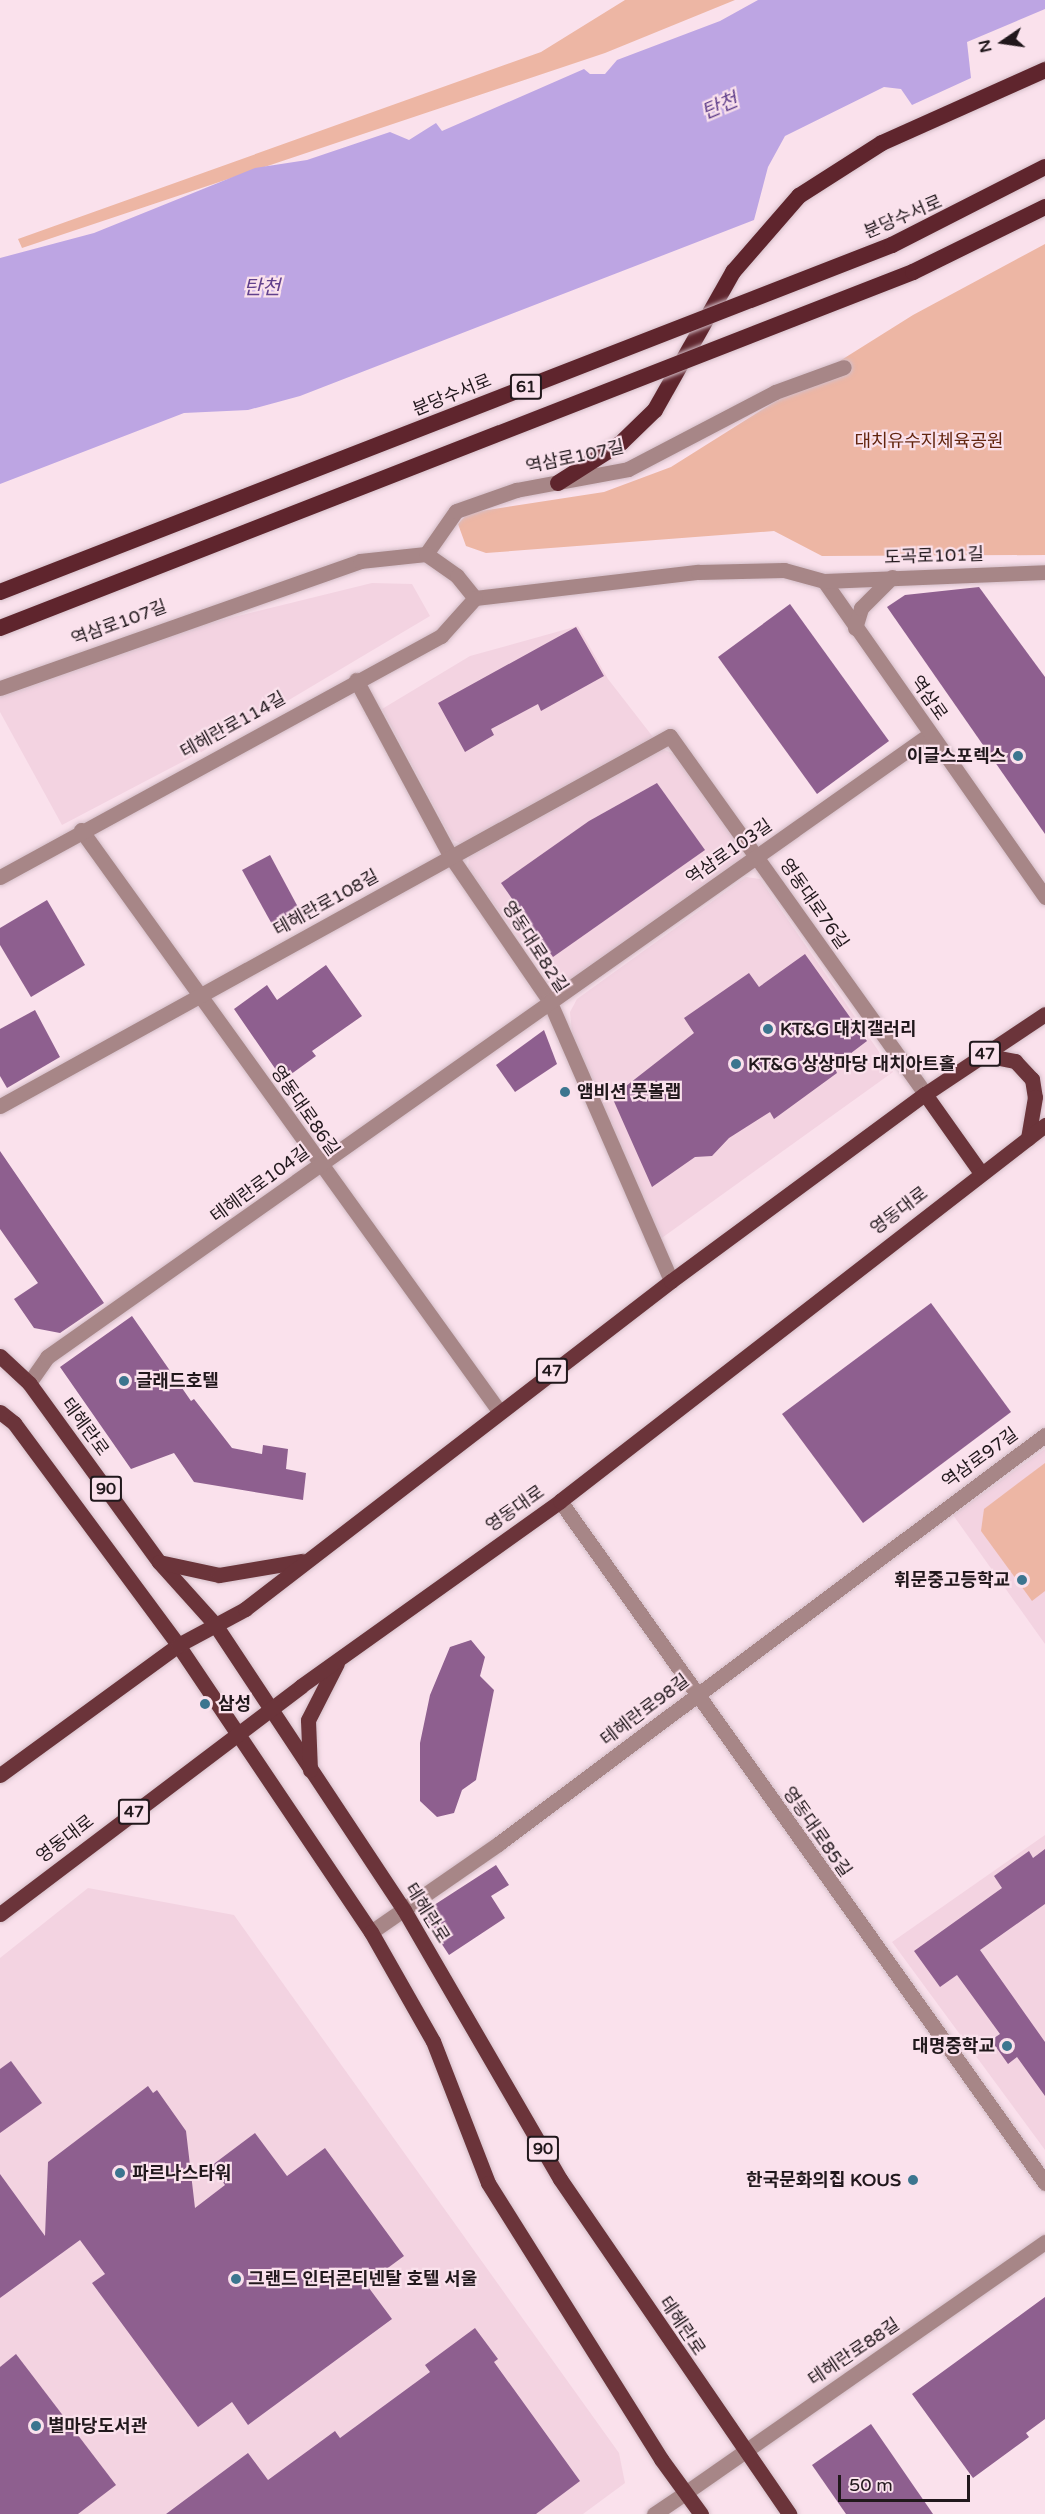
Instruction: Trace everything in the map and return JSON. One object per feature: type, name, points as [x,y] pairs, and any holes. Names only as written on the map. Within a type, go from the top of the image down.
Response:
[{"type":"highway","points":[[558,483],[621,443],[655,410],[733,272],[799,196],[882,143],[1045,70]]},
{"type":"highway","name":"분당수서로","points":[[3,590],[892,245],[1045,167]]},
{"type":"highway","name":"61","points":[[0,628],[913,272],[1045,207]]},
{"type":"main road","name":"47","points":[[0,1775],[178,1645],[214,1623],[245,1609],[305,1560],[671,1281],[925,1094],[1045,1014]]},
{"type":"main road","points":[[984,1055],[1015,1061],[1032,1079],[1035,1097],[1028,1138]]},
{"type":"main road","points":[[925,1094],[981,1173]]},
{"type":"main road","name":"영동대로","points":[[0,1914],[340,1658],[560,1501],[1045,1125]]},
{"type":"main road","name":"테헤란로","points":[[0,1356],[29,1383],[159,1562],[214,1623],[311,1775],[404,1910],[560,2180],[743,2451],[789,2514]]},
{"type":"main road","name":"90","points":[[0,1412],[14,1422],[178,1645],[371,1932],[433,2042],[488,2183],[685,2493],[701,2514]]},
{"type":"main road","points":[[159,1562],[219,1575],[305,1560]]},
{"type":"main road","points":[[311,1775],[308,1720],[340,1658]]},
{"type":"street","name":"역삼로107길","points":[[0,688],[360,561],[426,554],[456,511],[516,490],[628,469],[754,402],[844,367]]},
{"type":"street","points":[[426,554],[457,576],[475,597],[698,572],[784,570],[824,581]]},
{"type":"street","name":"도곡로101길","points":[[824,581],[1045,572]]},
{"type":"street","points":[[855,628],[861,608],[892,577]]},
{"type":"street","name":"역삼로","points":[[824,581],[1045,897]]},
{"type":"street","name":"테헤란로114길","points":[[0,877],[81,830],[441,636],[475,597]]},
{"type":"street","name":"영동대로82길","points":[[356,680],[451,857],[549,1000],[671,1281]]},
{"type":"street","name":"역삼로103길","points":[[549,1000],[757,857],[930,734]]},
{"type":"street","name":"테헤란로108길","points":[[0,1106],[670,736]]},
{"type":"street","name":"영동대로76길","points":[[670,736],[925,1094]]},
{"type":"street","name":"영동대로86길","points":[[81,830],[201,993],[318,1166],[499,1412]]},
{"type":"street","name":"테헤란로104길","points":[[29,1383],[48,1357],[549,1000]]},
{"type":"street","name":"역삼로97길","points":[[938,1513],[1045,1435]]},
{"type":"street","name":"영동대로85길","points":[[560,1501],[1045,2183]]},
{"type":"street","name":"테헤란로98길","points":[[371,1932],[698,1696],[938,1513]]},
{"type":"street","name":"테헤란로88길","points":[[654,2514],[1045,2242]]},
{"type":"shaded area","points":[[372,583],[412,584],[430,616],[203,751],[62,825],[0,712],[0,693],[185,629]]},
{"type":"shaded area","points":[[578,626],[608,679],[653,737],[463,844],[452,840],[382,709],[470,656]]},
{"type":"shaded area","points":[[660,748],[679,756],[743,846],[741,860],[561,988],[555,987],[468,869],[469,856]]},
{"type":"shaded area","points":[[746,877],[760,879],[893,1072],[659,1240],[572,1033],[570,1012],[577,999]]},
{"type":"shaded area","name":"휘문중고등학교","points":[[1045,1449],[1045,1644],[953,1515]]},
{"type":"shaded area","name":"대명중학교","points":[[1045,1835],[1045,2150],[892,1942]]},
{"type":"shaded area","points":[[88,1888],[234,1915],[619,2453],[625,2483],[583,2514],[0,2514],[0,1958]]},
{"type":"green space","points":[[625,0],[735,0],[605,53],[22,248],[18,239],[541,52]]},
{"type":"green space","name":"대치유수지체육공원","points":[[1045,244],[1045,555],[822,556],[774,531],[486,553],[466,546],[458,524],[468,513],[604,492],[671,467],[913,315]]},
{"type":"green space","name":"휘문중고등학교","points":[[1045,1463],[1045,1591],[1032,1601],[981,1531],[984,1509]]},
{"type":"water","name":"탄천","points":[[758,0],[1045,0],[1045,9],[967,42],[971,78],[912,105],[901,89],[884,87],[785,136],[768,167],[754,220],[300,396],[248,410],[184,413],[0,484],[0,258],[94,233],[255,168],[307,160],[390,132],[409,140],[436,123],[442,131],[584,69],[590,74],[605,74],[617,60],[720,21]]},
{"type":"building","name":"이글스포렉스","points":[[979,587],[1045,677],[1045,834],[887,607],[905,595]]},
{"type":"building","points":[[790,604],[889,741],[817,794],[718,657]]},
{"type":"building","points":[[576,627],[604,676],[541,711],[538,704],[491,729],[494,735],[465,752],[438,703]]},
{"type":"building","points":[[657,783],[705,850],[553,957],[501,883],[589,821]]},
{"type":"building","points":[[270,855],[299,909],[273,926],[242,870]]},
{"type":"building","points":[[47,900],[85,965],[31,997],[0,945],[0,928]]},
{"type":"building","points":[[805,954],[867,1041],[834,1066],[837,1073],[774,1119],[770,1112],[729,1138],[712,1156],[695,1157],[652,1187],[612,1097],[694,1033],[684,1018],[749,973],[759,987]]},
{"type":"building","points":[[326,965],[362,1016],[312,1051],[316,1056],[283,1080],[234,1009],[267,985],[277,1000]]},
{"type":"building","points":[[35,1010],[60,1057],[7,1088],[0,1076],[0,1029]]},
{"type":"building","points":[[544,1030],[557,1064],[515,1092],[496,1065]]},
{"type":"building","points":[[0,1151],[104,1303],[60,1333],[34,1328],[14,1299],[38,1283],[0,1229]]},
{"type":"building","points":[[931,1303],[1011,1412],[863,1523],[782,1414]]},
{"type":"building","points":[[132,1316],[191,1401],[194,1399],[232,1448],[262,1454],[263,1445],[288,1449],[286,1469],[306,1473],[303,1500],[194,1482],[174,1453],[131,1469],[60,1367]]},
{"type":"building","points":[[471,1640],[485,1657],[480,1676],[494,1690],[476,1780],[462,1790],[454,1813],[437,1817],[420,1801],[420,1743],[430,1695],[450,1647]]},
{"type":"building","name":"대명중학교","points":[[1045,1849],[1045,1904],[980,1950],[1045,2042],[1045,2096],[1017,2057],[1008,2064],[991,2040],[1000,2034],[957,1975],[940,1987],[914,1951],[1002,1888],[994,1876],[1029,1851],[1033,1858]]},
{"type":"building","points":[[496,1865],[509,1885],[491,1896],[505,1918],[449,1955],[428,1923],[431,1907]]},
{"type":"building","points":[[11,2061],[42,2103],[0,2133],[0,2069]]},
{"type":"building","name":"그랜드 인터콘티넨탈 호텔 서울","points":[[148,2086],[153,2093],[157,2090],[186,2131],[195,2208],[225,2185],[211,2166],[255,2133],[287,2176],[325,2148],[404,2256],[366,2284],[392,2319],[248,2425],[232,2402],[198,2427],[92,2283],[105,2274],[80,2240],[0,2298],[0,2174],[45,2236],[48,2162]]},
{"type":"building","points":[[1045,2297],[1045,2419],[1026,2433],[1029,2437],[973,2478],[912,2394]]},
{"type":"building","points":[[475,2328],[498,2359],[494,2362],[580,2481],[536,2514],[166,2514],[248,2453],[268,2480],[335,2431],[340,2438],[430,2372],[425,2365]]},
{"type":"building","name":"별마당도서관","points":[[16,2354],[116,2485],[78,2514],[0,2514],[0,2367]]},
{"type":"building","points":[[871,2424],[933,2514],[846,2514],[812,2465]]},
{"type":"place","name":"이글스포렉스","points":[[1018,756]]},
{"type":"place","name":"KT&G 대치갤러리","points":[[768,1029]]},
{"type":"place","name":"KT&G 상상마당 대치아트홀","points":[[736,1064]]},
{"type":"place","name":"앰비션 풋볼랩","points":[[565,1092]]},
{"type":"place","name":"글래드호텔","points":[[124,1381]]},
{"type":"place","name":"휘문중고등학교","points":[[1022,1580]]},
{"type":"place","name":"삼성","points":[[205,1704]]},
{"type":"place","name":"대명중학교","points":[[1007,2046]]},
{"type":"place","name":"파르나스타워","points":[[120,2173]]},
{"type":"place","name":"한국문화의집 KOUS","points":[[913,2180]]},
{"type":"place","name":"그랜드 인터콘티넨탈 호텔 서울","points":[[236,2279]]},
{"type":"place","name":"별마당도서관","points":[[36,2426]]}]
